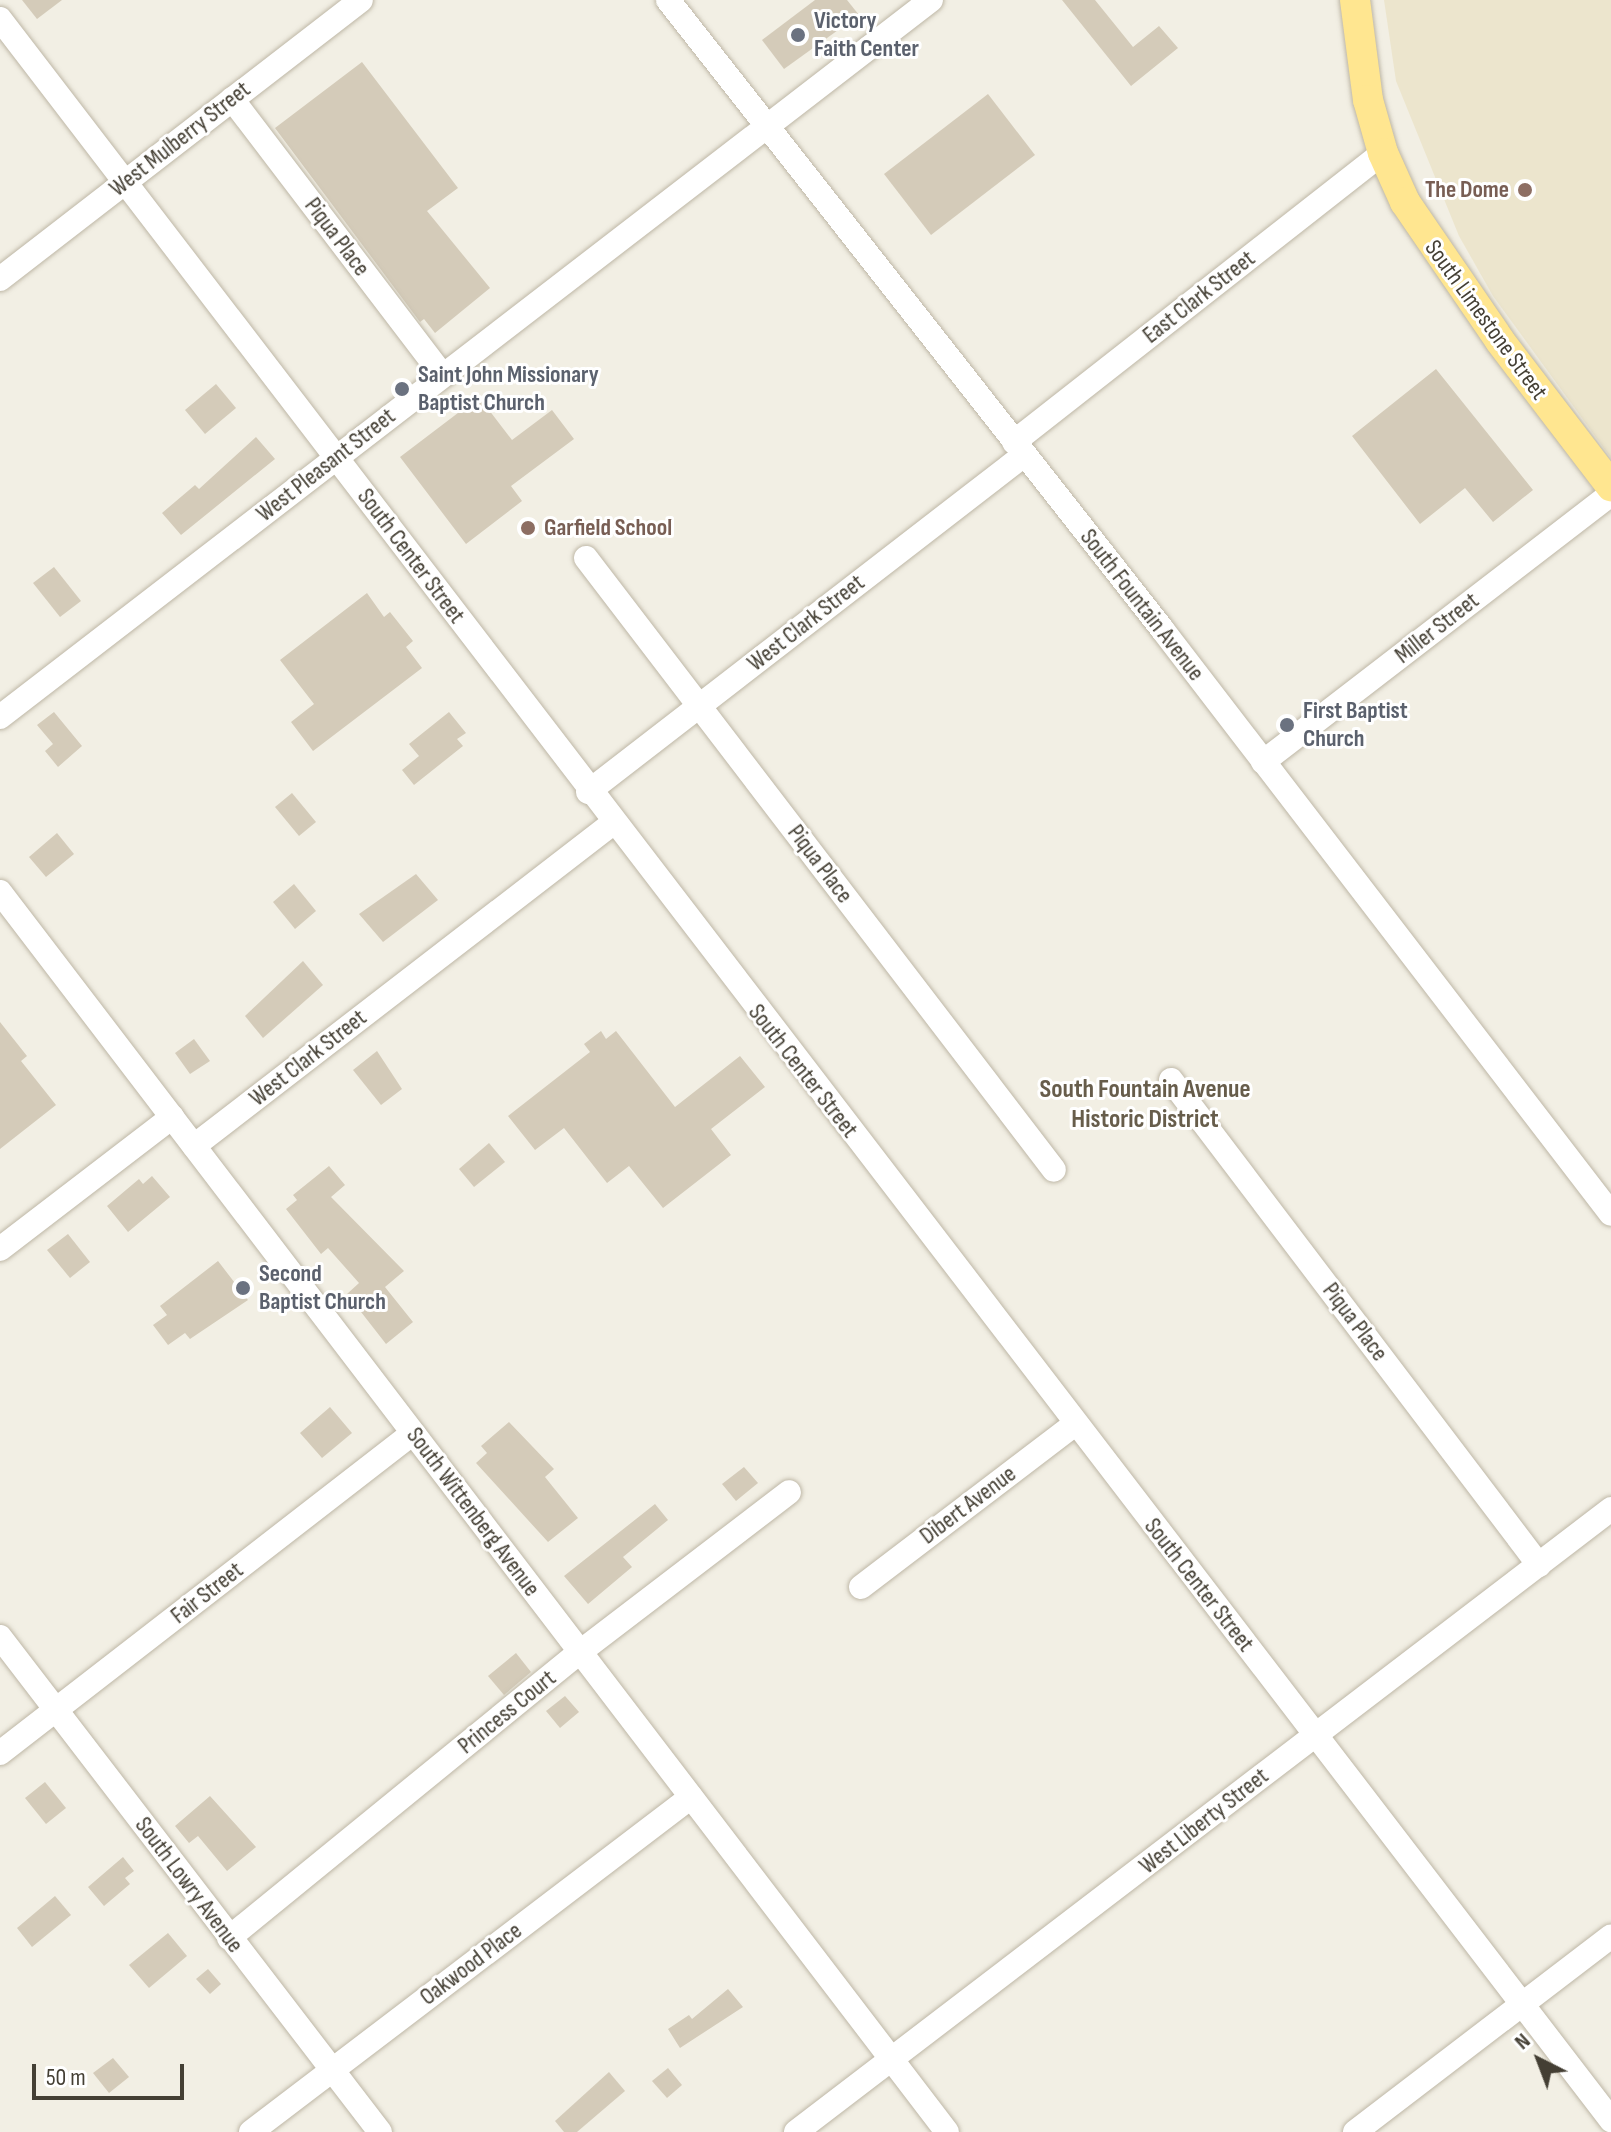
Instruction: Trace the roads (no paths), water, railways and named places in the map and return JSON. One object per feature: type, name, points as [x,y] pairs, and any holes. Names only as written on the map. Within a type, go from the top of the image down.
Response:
[{"type":"main road","name":"South Limestone Street","points":[[1355,0],[1368,100],[1383,153],[1423,234],[1611,486]]},
{"type":"street","name":"West Mulberry Street","points":[[0,279],[361,0]]},
{"type":"street","name":"South Fountain Avenue","points":[[668,0],[1263,762],[1611,1214]]},
{"type":"street","name":"West Pleasant Street","points":[[0,717],[931,0]]},
{"type":"street","name":"South Center Street","points":[[0,19],[337,456],[588,792],[1611,2120]]},
{"type":"street","name":"Piqua Place","points":[[232,99],[442,375]]},
{"type":"street","name":"East Clark Street","points":[[1019,448],[1383,153]]},
{"type":"street","name":"West Clark Street","points":[[588,792],[700,706],[1019,448]]},
{"type":"street","name":"Miller Street","points":[[1263,762],[1611,494]]},
{"type":"street","name":"Piqua Place","points":[[586,558],[1054,1170]]},
{"type":"street","name":"West Clark Street","points":[[194,1146],[613,823]]},
{"type":"street","name":"South Wittenberg Avenue","points":[[0,892],[947,2132]]},
{"type":"street","name":"Piqua Place","points":[[1171,1080],[1539,1565]]},
{"type":"street","points":[[0,1249],[172,1117]]},
{"type":"street","name":"Dibert Avenue","points":[[861,1587],[1075,1424]]},
{"type":"street","name":"Fair Street","points":[[0,1753],[413,1433]]},
{"type":"street","name":"Princess Court","points":[[229,1938],[580,1652],[789,1492]]},
{"type":"street","name":"West Liberty Street","points":[[796,2132],[1611,1509]]},
{"type":"street","name":"South Lowry Avenue","points":[[0,1637],[380,2132]]},
{"type":"street","name":"Oakwood Place","points":[[251,2132],[691,1797]]},
{"type":"street","points":[[1355,2132],[1611,1936]]},
{"type":"place","name":"Victory Faith Center","points":[[798,35]]},
{"type":"place","name":"The Dome","points":[[1525,190]]},
{"type":"place","name":"Saint John Missionary Baptist Church","points":[[402,389]]},
{"type":"place","name":"Garfield School","points":[[528,528]]},
{"type":"place","name":"First Baptist Church","points":[[1287,725]]},
{"type":"place","name":"Second Baptist Church","points":[[243,1288]]},
{"type":"district","name":"South Fountain Avenue Historic District","points":[[1145,1105]]}]
